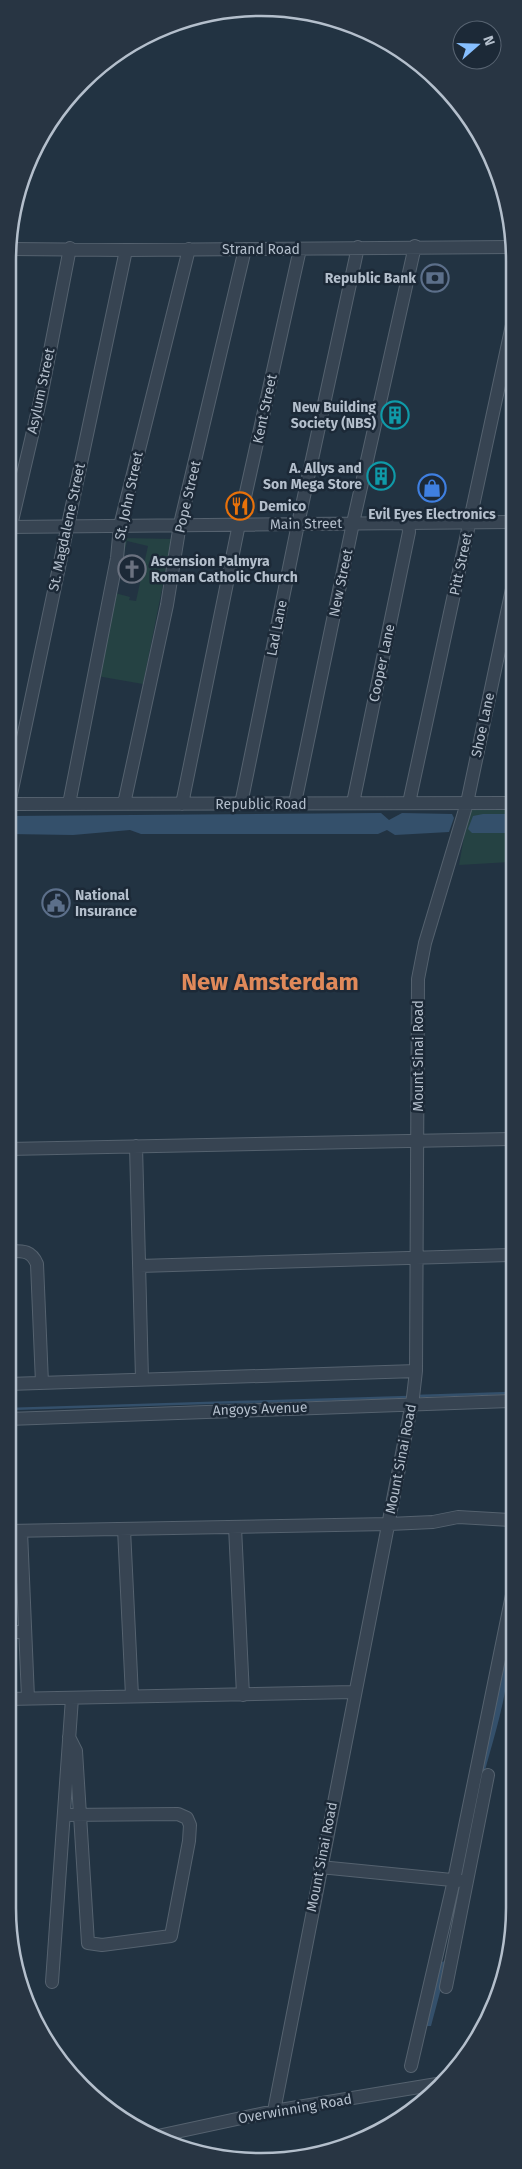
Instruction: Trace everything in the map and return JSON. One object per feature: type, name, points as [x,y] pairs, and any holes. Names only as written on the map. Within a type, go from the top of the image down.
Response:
[{"type":"street","name":"Strand Road","points":[[17,249],[126,250],[415,246],[505,247]]},
{"type":"street","name":"New Street","points":[[295,803],[353,523],[415,246]]},
{"type":"street","name":"Asylum Street","points":[[16,503],[41,397],[70,248]]},
{"type":"street","name":"Lad Lane","points":[[241,804],[298,524],[358,248]]},
{"type":"street","name":"St. John Street","points":[[69,804],[117,558],[120,526],[189,249]]},
{"type":"street","name":"Pope Street","points":[[124,804],[167,605],[180,524],[246,249]]},
{"type":"street","name":"Kent Street","points":[[182,804],[239,524],[300,249]]},
{"type":"street","name":"St. Magdalene Street","points":[[16,770],[66,526],[126,250]]},
{"type":"street","name":"Pitt Street","points":[[409,803],[506,353]]},
{"type":"street","name":"Main Street","points":[[16,529],[180,524],[506,522]]},
{"type":"street","name":"Cooper Lane","points":[[353,803],[409,532],[408,523]]},
{"type":"street","name":"Shoe Lane","points":[[467,803],[506,618]]},
{"type":"street","name":"Mount Sinai Road","points":[[274,2112],[320,1867],[413,1396],[416,1371],[418,979],[425,944],[467,803]]},
{"type":"street","name":"Republic Road","points":[[16,804],[506,803]]},
{"type":"street","points":[[16,1149],[506,1139]]},
{"type":"street","points":[[136,1146],[142,1379]]},
{"type":"street","points":[[16,1251],[34,1255],[37,1264],[42,1383]]},
{"type":"street","points":[[139,1266],[506,1255]]},
{"type":"street","points":[[16,1384],[416,1371]]},
{"type":"street","name":"Angoys Avenue","points":[[16,1419],[413,1396],[506,1401]]},
{"type":"street","points":[[16,1531],[389,1524],[433,1522],[458,1517],[506,1520]]},
{"type":"street","points":[[235,1527],[243,1695]]},
{"type":"street","points":[[124,1529],[132,1696]]},
{"type":"street","points":[[16,1541],[25,1632],[28,1698]]},
{"type":"street","points":[[446,1987],[460,1881],[506,1628]]},
{"type":"street","points":[[16,1632],[25,1632]]},
{"type":"street","points":[[16,1699],[354,1692]]},
{"type":"street","points":[[52,1982],[72,1698]]},
{"type":"street","points":[[64,1815],[81,1815],[178,1814],[187,1818],[190,1825],[189,1841],[171,1936],[102,1945],[88,1943],[81,1815],[76,1751],[69,1736]]},
{"type":"street","points":[[411,2066],[488,1774]]},
{"type":"street","points":[[320,1867],[460,1881]]},
{"type":"street","name":"Overwinning Road","points":[[166,2133],[274,2112],[429,2085]]},
{"type":"green space","points":[[124,538],[172,539],[143,684],[97,676]],"holes":[[[127,541],[148,546],[136,601],[129,600],[130,597],[115,593]]]},
{"type":"green space","points":[[469,809],[506,809],[506,862],[459,865]]},
{"type":"water","points":[[381,813],[389,820],[402,813],[452,814],[454,818],[449,832],[395,835],[387,830],[378,834],[141,834],[130,830],[73,835],[16,834],[16,816]]},
{"type":"water","points":[[506,814],[506,833],[472,833],[468,829],[473,816]]},
{"type":"water","points":[[506,1659],[504,1699],[483,1779],[463,1876],[460,1877],[503,1664]]},
{"type":"water","points":[[445,1961],[447,1966],[431,2026],[427,2026],[425,2024],[439,1963]]},
{"type":"waterway","points":[[417,1396],[506,1393]]},
{"type":"waterway","points":[[16,1409],[409,1397]]},
{"type":"place","name":"Republic Bank","points":[[435,278]]},
{"type":"place","name":"New Building Society (NBS)","points":[[395,415]]},
{"type":"place","name":"A. Allys and Son Mega Store","points":[[381,476]]},
{"type":"place","name":"Evil Eyes Electronics","points":[[432,488]]},
{"type":"place","name":"Demico","points":[[240,506]]},
{"type":"place","name":"Ascension Palmyra Roman Catholic Church","points":[[132,569]]},
{"type":"place","name":"National Insurance","points":[[56,903]]},
{"type":"district","name":"New Amsterdam","points":[[270,982]]}]
